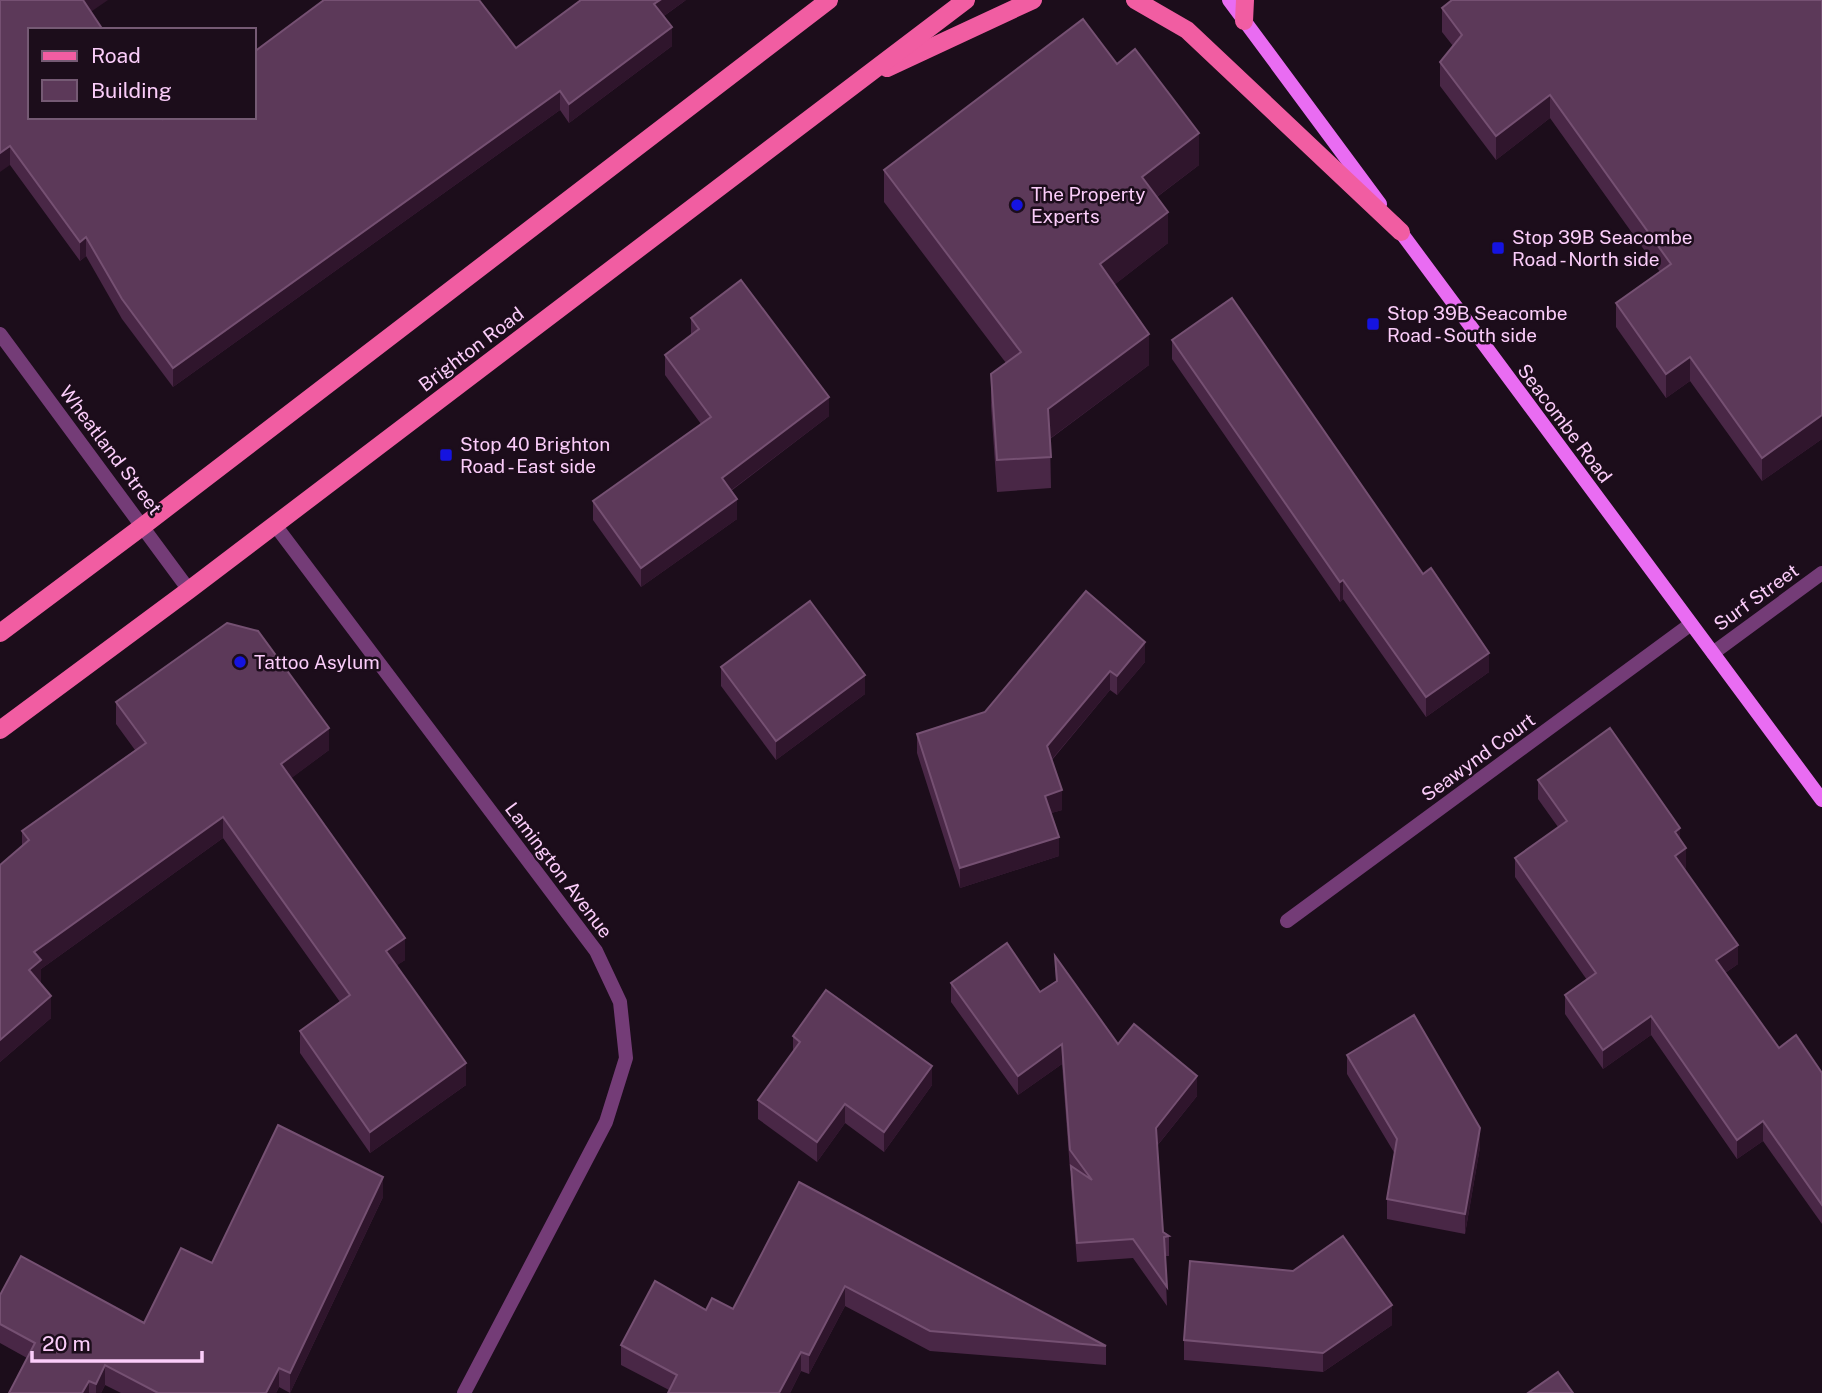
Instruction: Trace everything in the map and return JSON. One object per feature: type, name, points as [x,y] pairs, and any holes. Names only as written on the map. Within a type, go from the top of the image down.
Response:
[{"type":"main road","points":[[0,634],[829,0]]},
{"type":"main road","name":"Brighton Road","points":[[0,730],[189,590],[966,0]]},
{"type":"main road","points":[[853,84],[1033,0]]},
{"type":"main road","points":[[1135,0],[1186,30],[1401,232]]},
{"type":"main road","name":"Seacombe Road","points":[[1229,0],[1822,800]]},
{"type":"main road","points":[[1244,21],[1245,0]]},
{"type":"street","name":"Wheatland Street","points":[[0,334],[189,590]]},
{"type":"street","name":"Lamington Avenue","points":[[275,525],[596,951],[620,1002],[626,1058],[606,1122],[464,1393]]},
{"type":"street","name":"Surf Street","points":[[1713,653],[1822,573]]},
{"type":"street","name":"Seawynd Court","points":[[1287,920],[1691,624]]},
{"type":"building","points":[[0,0],[83,0],[102,28],[28,28],[28,119],[256,119],[256,51],[324,0],[479,0],[516,48],[581,0],[660,0],[654,4],[672,27],[569,104],[560,91],[173,368],[122,299],[86,237],[80,242],[10,146],[0,153]]},
{"type":"building","points":[[1452,0],[1822,0],[1822,415],[1762,458],[1690,357],[1666,374],[1616,303],[1671,264],[1550,95],[1496,136],[1440,62],[1462,35],[1442,8]]},
{"type":"building","name":"The Property Experts","points":[[1083,19],[1117,64],[1135,49],[1199,133],[1142,177],[1168,212],[1100,264],[1149,334],[1048,409],[1051,457],[997,460],[991,374],[1021,352],[884,170]]},
{"type":"building","points":[[741,280],[829,397],[722,478],[737,499],[641,568],[593,501],[711,417],[665,355],[699,329],[691,318]]},
{"type":"building","points":[[1232,298],[1423,574],[1431,568],[1489,653],[1426,697],[1343,580],[1340,582],[1172,340]]},
{"type":"building","points":[[1086,591],[1145,642],[1117,676],[1110,671],[1047,746],[1062,790],[1045,796],[1059,837],[960,868],[917,734],[985,712]]},
{"type":"building","points":[[810,601],[865,675],[776,741],[721,667]]},
{"type":"building","points":[[227,623],[258,631],[329,728],[281,764],[405,938],[386,951],[466,1063],[370,1132],[300,1031],[350,995],[223,817],[34,952],[41,960],[29,970],[51,996],[0,1040],[0,865],[29,840],[22,831],[146,743],[116,702]]},
{"type":"building","points":[[1610,728],[1680,828],[1675,832],[1686,848],[1675,856],[1738,945],[1716,960],[1779,1048],[1796,1035],[1822,1073],[1822,1205],[1763,1121],[1737,1140],[1651,1016],[1603,1050],[1565,995],[1596,973],[1515,858],[1567,821],[1538,780]]},
{"type":"building","points":[[1007,943],[1040,992],[1057,981],[1055,956],[1118,1044],[1134,1024],[1197,1076],[1156,1128],[1163,1232],[1169,1236],[1164,1237],[1167,1287],[1133,1239],[1077,1243],[1071,1166],[1092,1180],[1070,1150],[1062,1044],[1018,1076],[951,983]]},
{"type":"building","points":[[826,990],[932,1066],[884,1132],[845,1104],[817,1142],[758,1100],[800,1042],[793,1036]]},
{"type":"building","points":[[1414,1015],[1480,1128],[1465,1214],[1387,1199],[1397,1139],[1347,1055]]},
{"type":"building","points":[[278,1125],[383,1177],[290,1373],[279,1368],[266,1393],[158,1393],[105,1365],[96,1384],[89,1381],[82,1393],[9,1393],[35,1343],[0,1324],[0,1295],[21,1256],[144,1323],[181,1248],[212,1263]]},
{"type":"building","points":[[799,1182],[1106,1346],[930,1331],[845,1286],[809,1355],[801,1352],[779,1393],[668,1393],[677,1375],[621,1345],[655,1281],[706,1310],[712,1298],[733,1309]]},
{"type":"building","points":[[1343,1236],[1392,1305],[1323,1353],[1184,1340],[1190,1261],[1293,1271]]},
{"type":"building","points":[[1558,1372],[1573,1393],[1528,1393]]},
{"type":"place","name":"The Property Experts","points":[[1017,205]]},
{"type":"place","name":"Stop 39B Seacombe Road - North side","points":[[1498,248]]},
{"type":"place","name":"Stop 39B Seacombe Road - South side","points":[[1373,324]]},
{"type":"place","name":"Stop 40 Brighton Road - East side","points":[[446,455]]},
{"type":"place","name":"Tattoo Asylum","points":[[240,662]]}]
